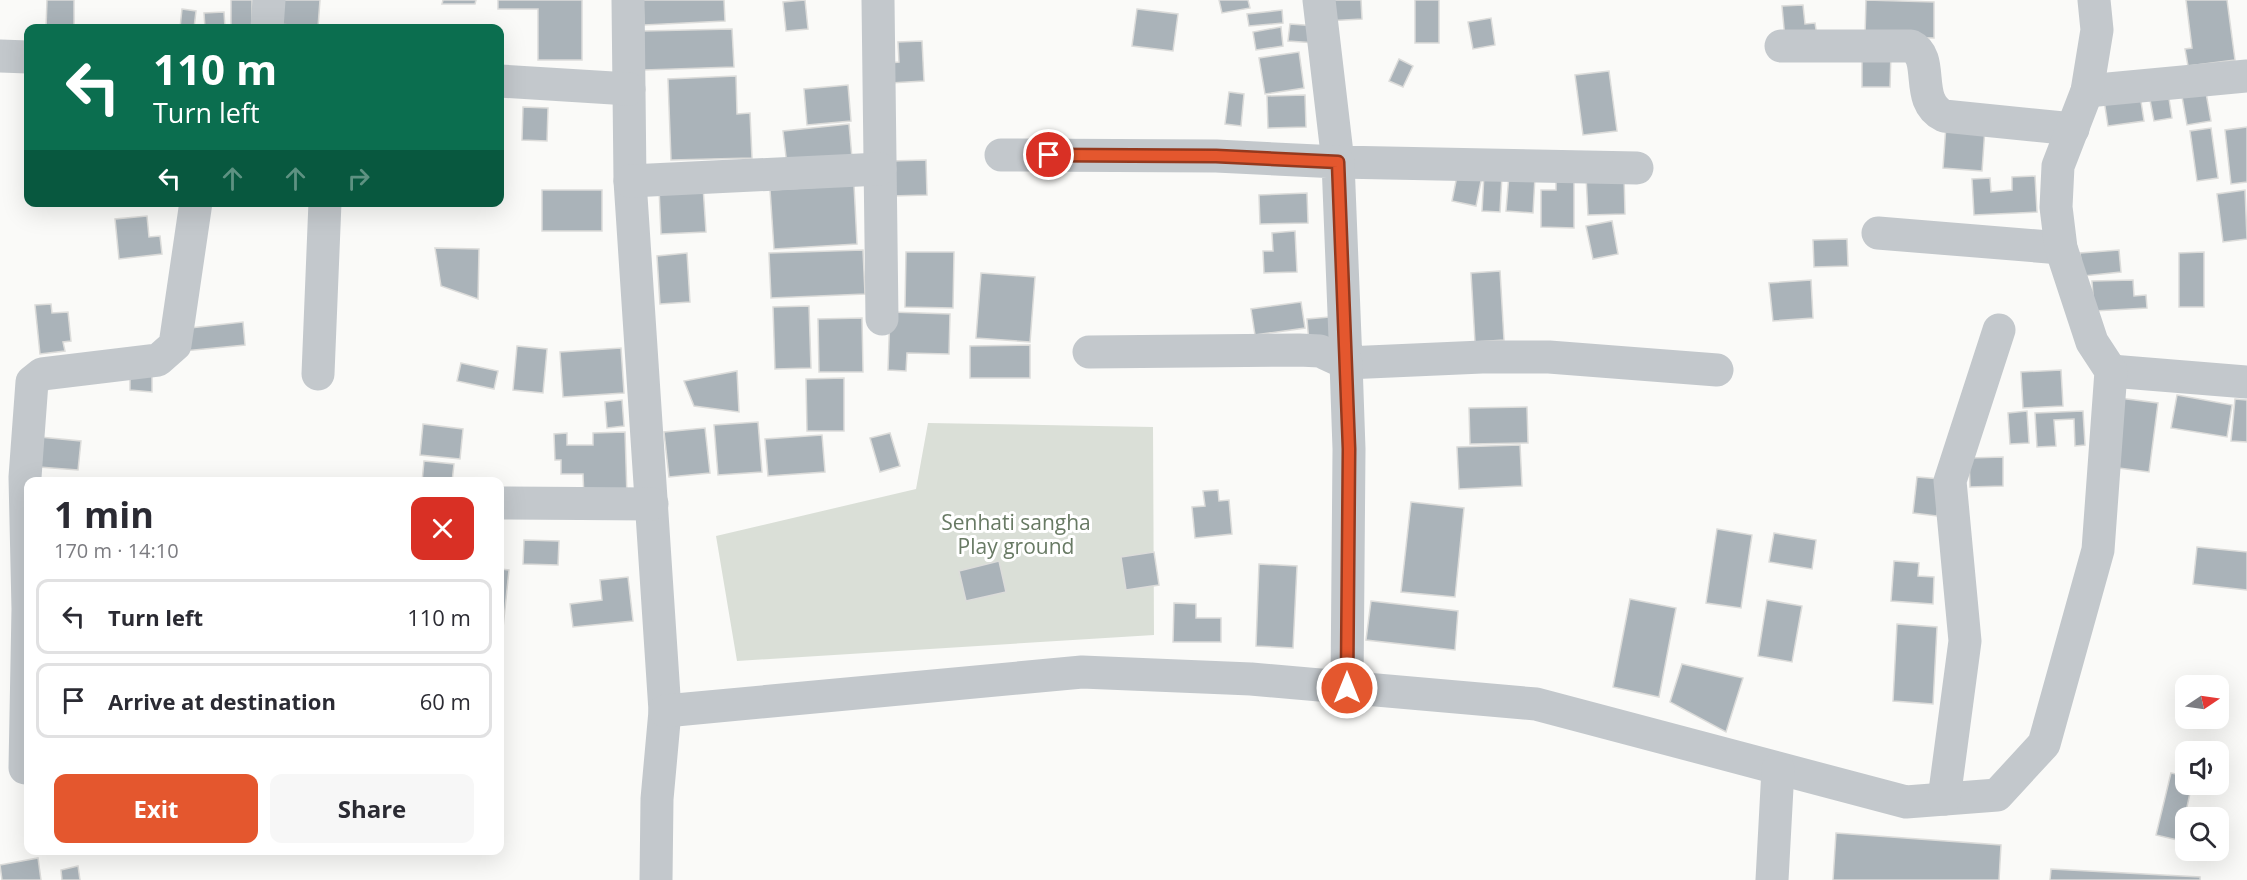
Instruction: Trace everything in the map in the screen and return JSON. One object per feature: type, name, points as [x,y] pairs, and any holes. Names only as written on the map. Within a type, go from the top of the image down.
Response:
[{"type":"street","points":[[267,24],[269,0]]},
{"type":"street","points":[[628,0],[630,181],[665,711],[657,799],[656,880]]},
{"type":"street","points":[[878,0],[882,319]]},
{"type":"street","points":[[1319,0],[1338,162],[1349,449],[1347,688]]},
{"type":"street","points":[[665,711],[1082,672],[1251,680],[1536,704],[1906,802],[1996,795],[2044,744],[2098,550],[2111,371],[2092,342],[2061,248],[2056,207],[2058,166],[2087,91],[2097,30],[2094,0]]},
{"type":"street","points":[[1780,46],[1911,45],[1921,54],[1928,101],[1937,113],[1944,116],[2073,129]]},
{"type":"street","points":[[0,56],[24,57]]},
{"type":"street","points":[[2087,91],[2247,76]]},
{"type":"street","points":[[504,81],[629,89]]},
{"type":"street","points":[[1001,155],[1216,156],[1338,162],[1637,168]]},
{"type":"street","points":[[630,181],[880,169]]},
{"type":"street","points":[[24,576],[12,475],[32,382],[42,375],[158,360],[175,345],[194,207]]},
{"type":"street","points":[[318,374],[325,207]]},
{"type":"street","points":[[1878,232],[2061,248]]},
{"type":"street","points":[[1944,799],[1965,641],[1950,481],[1999,330]]},
{"type":"street","points":[[1089,352],[1299,350],[1320,351],[1346,363],[1482,357],[1549,357],[1717,370]]},
{"type":"street","points":[[2111,371],[2247,382]]},
{"type":"street","points":[[504,503],[652,504]]},
{"type":"street","points":[[1772,880],[1778,769]]},
{"type":"green space","name":"Senhati sangha Play ground","points":[[928,423],[1153,427],[1154,635],[737,661],[716,536],[916,489]]},
{"type":"building","points":[[47,0],[74,0],[74,24],[46,24]]},
{"type":"building","points":[[231,0],[252,0],[252,24],[231,24]]},
{"type":"building","points":[[279,0],[320,0],[318,24],[277,24]]},
{"type":"building","points":[[443,0],[476,0],[475,4],[442,4]]},
{"type":"building","points":[[498,0],[582,0],[582,60],[538,60],[538,9],[498,9]]},
{"type":"building","points":[[643,0],[724,0],[725,21],[644,25]]},
{"type":"building","points":[[805,0],[808,29],[786,31],[783,2]]},
{"type":"building","points":[[1219,0],[1248,0],[1250,8],[1222,13]]},
{"type":"building","points":[[1325,0],[1361,0],[1362,19],[1326,21]]},
{"type":"building","points":[[1415,0],[1439,0],[1439,43],[1415,43]]},
{"type":"building","points":[[1866,0],[1934,2],[1934,38],[1865,36]]},
{"type":"building","points":[[2186,0],[2227,0],[2235,60],[2188,66],[2185,49],[2192,48]]},
{"type":"building","points":[[1803,5],[1805,24],[1815,23],[1817,36],[1785,39],[1782,6]]},
{"type":"building","points":[[182,9],[196,11],[194,24],[180,24]]},
{"type":"building","points":[[1137,9],[1178,14],[1173,51],[1132,46]]},
{"type":"building","points":[[1282,10],[1283,23],[1249,26],[1247,14]]},
{"type":"building","points":[[224,12],[225,24],[205,24],[204,13]]},
{"type":"building","points":[[1491,18],[1495,45],[1473,49],[1468,22]]},
{"type":"building","points":[[1290,24],[1318,26],[1316,43],[1288,41]]},
{"type":"building","points":[[1281,27],[1283,46],[1256,50],[1253,32]]},
{"type":"building","points":[[732,29],[734,67],[644,70],[643,31]]},
{"type":"building","points":[[922,41],[924,81],[890,83],[889,63],[899,62],[898,42]]},
{"type":"building","points":[[1299,52],[1304,88],[1265,94],[1259,58]]},
{"type":"building","points":[[1862,52],[1891,52],[1890,87],[1862,87]]},
{"type":"building","points":[[1399,59],[1413,66],[1403,87],[1389,81]]},
{"type":"building","points":[[1609,71],[1617,131],[1583,135],[1575,75]]},
{"type":"building","points":[[736,76],[737,114],[750,113],[752,158],[671,160],[668,79]]},
{"type":"building","points":[[848,85],[851,121],[807,125],[804,89]]},
{"type":"building","points":[[2205,87],[2211,121],[2187,125],[2181,91]]},
{"type":"building","points":[[1229,92],[1244,94],[1241,126],[1225,124]]},
{"type":"building","points":[[2168,92],[2172,118],[2154,121],[2149,95]]},
{"type":"building","points":[[1305,95],[1306,127],[1268,128],[1267,96]]},
{"type":"building","points":[[2140,95],[2144,121],[2108,126],[2104,100]]},
{"type":"building","points":[[523,107],[548,108],[547,141],[522,140]]},
{"type":"building","points":[[849,124],[852,158],[787,165],[783,131]]},
{"type":"building","points":[[1946,125],[1985,128],[1982,171],[1943,168]]},
{"type":"building","points":[[2247,127],[2247,182],[2231,184],[2225,130]]},
{"type":"building","points":[[2211,128],[2218,178],[2197,181],[2190,131]]},
{"type":"building","points":[[926,160],[927,195],[891,196],[889,161]]},
{"type":"building","points":[[1458,171],[1482,176],[1476,206],[1452,201]]},
{"type":"building","points":[[1484,174],[1502,175],[1500,212],[1482,211]]},
{"type":"building","points":[[1556,174],[1574,174],[1574,228],[1541,227],[1541,190],[1556,190]]},
{"type":"building","points":[[1624,174],[1625,214],[1588,215],[1586,176]]},
{"type":"building","points":[[1509,175],[1535,177],[1533,213],[1506,211]]},
{"type":"building","points":[[2035,176],[2037,212],[1974,215],[1972,179],[1990,178],[1991,192],[2012,190],[2012,177]]},
{"type":"building","points":[[854,185],[857,244],[774,249],[770,190]]},
{"type":"building","points":[[703,186],[706,232],[661,234],[659,188]]},
{"type":"building","points":[[542,190],[602,190],[602,231],[542,231]]},
{"type":"building","points":[[2245,190],[2247,239],[2223,242],[2217,194]]},
{"type":"building","points":[[1307,193],[1308,223],[1260,224],[1259,195]]},
{"type":"building","points":[[147,216],[149,237],[160,236],[162,254],[119,259],[115,219]]},
{"type":"building","points":[[1612,221],[1618,254],[1593,259],[1586,226]]},
{"type":"building","points":[[1295,231],[1297,272],[1264,273],[1263,251],[1273,251],[1272,233]]},
{"type":"building","points":[[1847,239],[1848,266],[1814,267],[1813,240]]},
{"type":"building","points":[[435,248],[479,249],[478,299],[441,286]]},
{"type":"building","points":[[863,250],[865,294],[771,298],[769,253]]},
{"type":"building","points":[[2119,250],[2121,272],[2083,276],[2080,253]]},
{"type":"building","points":[[906,252],[954,252],[953,308],[905,307]]},
{"type":"building","points":[[2204,252],[2204,307],[2179,307],[2179,253]]},
{"type":"building","points":[[687,253],[690,302],[660,304],[657,256]]},
{"type":"building","points":[[1500,271],[1504,340],[1475,342],[1471,273]]},
{"type":"building","points":[[981,273],[1035,277],[1030,342],[976,338]]},
{"type":"building","points":[[1811,280],[1813,318],[1773,321],[1769,283]]},
{"type":"building","points":[[2133,280],[2134,296],[2146,295],[2147,308],[2094,311],[2092,281]]},
{"type":"building","points":[[1301,302],[1305,328],[1255,335],[1251,309]]},
{"type":"building","points":[[51,304],[52,313],[68,312],[71,341],[63,342],[65,351],[40,354],[35,305]]},
{"type":"building","points":[[809,306],[811,368],[775,369],[773,307]]},
{"type":"building","points":[[890,312],[950,314],[949,354],[907,353],[906,371],[888,370]]},
{"type":"building","points":[[1341,316],[1343,340],[1309,343],[1307,319]]},
{"type":"building","points":[[862,318],[863,372],[819,372],[818,319]]},
{"type":"building","points":[[243,322],[245,345],[184,351],[181,329]]},
{"type":"building","points":[[1030,345],[1030,378],[970,378],[970,346]]},
{"type":"building","points":[[517,346],[547,349],[543,393],[513,390]]},
{"type":"building","points":[[621,348],[624,393],[563,397],[560,352]]},
{"type":"building","points":[[461,363],[498,371],[494,389],[457,381]]},
{"type":"building","points":[[130,367],[152,368],[152,392],[130,390]]},
{"type":"building","points":[[2061,370],[2063,406],[2023,408],[2021,372]]},
{"type":"building","points":[[737,371],[739,412],[694,406],[684,381]]},
{"type":"building","points":[[844,378],[844,431],[807,431],[806,379]]},
{"type":"building","points":[[2177,395],[2232,405],[2227,437],[2171,428]]},
{"type":"building","points":[[2119,398],[2158,403],[2149,472],[2111,467]]},
{"type":"building","points":[[2235,399],[2247,400],[2247,442],[2231,441]]},
{"type":"building","points":[[622,400],[624,426],[607,428],[605,402]]},
{"type":"building","points":[[1527,407],[1528,443],[1470,444],[1469,408]]},
{"type":"building","points":[[2027,411],[2029,443],[2010,444],[2008,413]]},
{"type":"building","points":[[2083,411],[2085,445],[2075,446],[2074,419],[2054,420],[2056,446],[2037,447],[2035,413]]},
{"type":"building","points":[[758,422],[762,472],[718,475],[714,425]]},
{"type":"building","points":[[423,424],[463,429],[460,459],[420,455]]},
{"type":"building","points":[[705,428],[710,473],[669,477],[664,432]]},
{"type":"building","points":[[625,432],[627,497],[584,498],[583,474],[561,474],[561,460],[555,460],[554,434],[567,433],[567,445],[593,445],[593,433]]},
{"type":"building","points":[[890,433],[900,466],[880,472],[870,438]]},
{"type":"building","points":[[822,435],[825,472],[768,476],[765,439]]},
{"type":"building","points":[[29,436],[81,441],[78,470],[26,466]]},
{"type":"building","points":[[1520,445],[1522,486],[1459,489],[1457,447]]},
{"type":"building","points":[[2003,457],[2003,486],[1970,487],[1969,458]]},
{"type":"building","points":[[424,461],[454,464],[453,477],[422,477]]},
{"type":"building","points":[[1917,477],[1941,479],[1937,516],[1913,513]]},
{"type":"building","points":[[1218,490],[1219,501],[1229,500],[1232,534],[1195,538],[1192,507],[1205,506],[1203,491]]},
{"type":"building","points":[[1411,502],[1464,508],[1455,597],[1401,592]]},
{"type":"building","points":[[1717,529],[1752,535],[1741,608],[1706,603]]},
{"type":"building","points":[[1774,533],[1816,540],[1812,569],[1769,562]]},
{"type":"building","points":[[524,540],[559,541],[558,565],[523,564]]},
{"type":"building","points":[[2197,547],[2247,552],[2247,590],[2193,584]]},
{"type":"building","points":[[1154,552],[1159,585],[1126,590],[1121,557]]},
{"type":"building","points":[[999,561],[1006,592],[966,601],[959,571]]},
{"type":"building","points":[[1894,561],[1919,563],[1918,576],[1934,577],[1933,604],[1891,601]]},
{"type":"building","points":[[1259,564],[1297,566],[1293,648],[1256,646]]},
{"type":"building","points":[[504,569],[509,570],[504,618]]},
{"type":"building","points":[[628,577],[633,621],[573,627],[570,604],[602,600],[600,580]]},
{"type":"building","points":[[1630,599],[1676,608],[1659,697],[1613,687]]},
{"type":"building","points":[[1767,600],[1802,606],[1792,662],[1758,656]]},
{"type":"building","points":[[1371,601],[1458,611],[1455,650],[1366,640]]},
{"type":"building","points":[[1174,603],[1196,604],[1196,618],[1221,618],[1221,642],[1173,642]]},
{"type":"building","points":[[1897,624],[1937,627],[1933,704],[1893,701]]},
{"type":"building","points":[[1682,664],[1743,678],[1726,732],[1670,702]]},
{"type":"building","points":[[2171,773],[2175,774],[2175,795],[2190,795],[2187,807],[2175,807],[2175,839],[2156,835]]},
{"type":"building","points":[[1836,833],[2001,845],[1999,880],[1833,880]]},
{"type":"building","points":[[38,858],[41,880],[2,880],[0,865]]},
{"type":"building","points":[[78,866],[80,880],[62,880],[61,870]]},
{"type":"building","points":[[2051,869],[2200,877],[2200,880],[2050,880]]},
{"type":"route","points":[[1049,155],[1216,156],[1338,162],[1349,449],[1347,688]]}]
